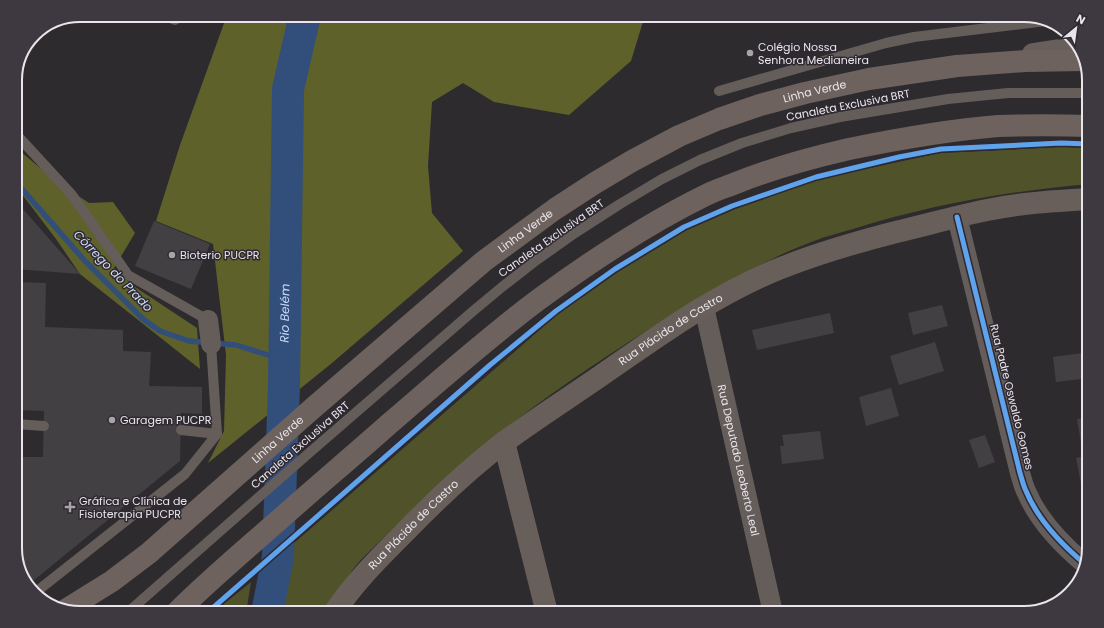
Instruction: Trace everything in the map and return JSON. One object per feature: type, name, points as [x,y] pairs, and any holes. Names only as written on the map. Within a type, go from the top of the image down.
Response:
[{"type":"highway","name":"Linha Verde","points":[[72,606],[112,581],[149,553],[313,408],[484,261],[595,183],[679,136],[719,119],[760,105],[805,93],[869,79],[957,66],[1025,61],[1078,60]]},
{"type":"highway","points":[[183,606],[253,542],[324,480],[464,360],[537,301],[634,234],[709,193],[750,177],[790,164],[886,141],[997,126],[1082,126]]},
{"type":"main road","points":[[957,66],[1072,48]]},
{"type":"main road","name":"Rua Plácido de Castro","points":[[339,606],[357,581],[414,522],[472,468],[504,442],[704,307],[779,269],[808,257],[843,246],[986,210],[1082,200]]},
{"type":"main road","points":[[504,442],[545,606]]},
{"type":"street","name":"Rua Padre Oswaldo Gomes","points":[[957,217],[1020,473],[1026,491],[1035,509],[1046,525],[1061,542],[1081,560]]},
{"type":"street","name":"Rua Deputado Leoberto Leal","points":[[704,307],[771,606]]},
{"type":"street","points":[[208,320],[211,344]]},
{"type":"lane","points":[[719,91],[914,37],[1033,23]]},
{"type":"lane","name":"Canaleta Exclusiva BRT","points":[[135,606],[472,312],[534,262],[575,233],[620,204],[662,180],[700,160],[742,143],[791,128],[840,116],[948,99],[1008,93],[1082,93]]},
{"type":"lane","points":[[22,140],[72,194],[128,274],[208,320]]},
{"type":"lane","points":[[39,589],[185,474],[217,434],[211,344]]},
{"type":"lane","points":[[22,424],[44,426]]},
{"type":"lane","points":[[180,430],[217,434]]},
{"type":"green space","points":[[224,22],[643,22],[631,61],[569,115],[494,102],[463,83],[432,102],[428,166],[432,213],[463,251],[332,363],[208,463],[224,431],[226,355],[213,244],[156,221],[180,145]]},
{"type":"green space","points":[[1062,147],[1082,148],[1082,185],[999,195],[940,206],[882,220],[828,236],[773,258],[698,299],[633,339],[527,412],[429,493],[364,556],[328,606],[273,606],[278,557],[557,315],[618,272],[687,230],[735,209],[819,179],[940,153]]},
{"type":"green space","points":[[22,153],[57,182],[89,203],[113,202],[135,233],[114,268],[132,285],[197,328],[200,369],[80,274],[22,194]]},
{"type":"green space","points":[[251,582],[247,606],[222,606]]},
{"type":"building","points":[[22,208],[80,274],[22,270]]},
{"type":"building","name":"Bioterio PUCPR","points":[[154,221],[210,244],[191,289],[135,266]]},
{"type":"building","points":[[22,282],[46,283],[45,327],[123,330],[123,351],[151,352],[149,386],[202,387],[202,414],[181,413],[180,461],[33,581],[26,570],[22,551],[22,457],[43,457],[44,411],[22,410]]},
{"type":"building","points":[[942,305],[948,326],[913,335],[908,313]]},
{"type":"building","points":[[830,313],[834,333],[757,350],[752,330]]},
{"type":"building","points":[[935,342],[944,371],[899,385],[890,356]]},
{"type":"building","points":[[1082,353],[1082,379],[1056,382],[1053,357]]},
{"type":"building","points":[[891,388],[899,416],[866,426],[859,397]]},
{"type":"building","points":[[1082,418],[1082,449],[1077,419]]},
{"type":"building","points":[[820,431],[824,459],[782,464],[780,446],[784,446],[782,435]]},
{"type":"building","points":[[985,435],[995,462],[979,468],[969,440]]},
{"type":"building","points":[[1082,457],[1082,488],[1076,458]]},
{"type":"waterway","name":"Rio Belém","points":[[268,606],[278,557],[284,386],[288,89],[303,22]]},
{"type":"waterway","name":"Córrego do Prado","points":[[22,189],[85,261],[143,319],[160,331],[189,341],[236,345],[284,360]]},
{"type":"cycle path","points":[[215,606],[490,365],[556,311],[615,269],[684,227],[732,206],[816,177],[899,157],[941,149],[1061,143],[1082,144]]},
{"type":"cycle path","points":[[957,217],[1024,486],[1031,502],[1044,522],[1059,540],[1081,560]]},
{"type":"place","name":"Colégio Nossa Senhora Medianeira","points":[[750,53]]},
{"type":"place","name":"Bioterio PUCPR","points":[[172,255]]},
{"type":"place","name":"Garagem PUCPR","points":[[112,420]]},
{"type":"place","name":"Gráfica e Clínica de Fisioterapia PUCPR","points":[[70,507]]}]
